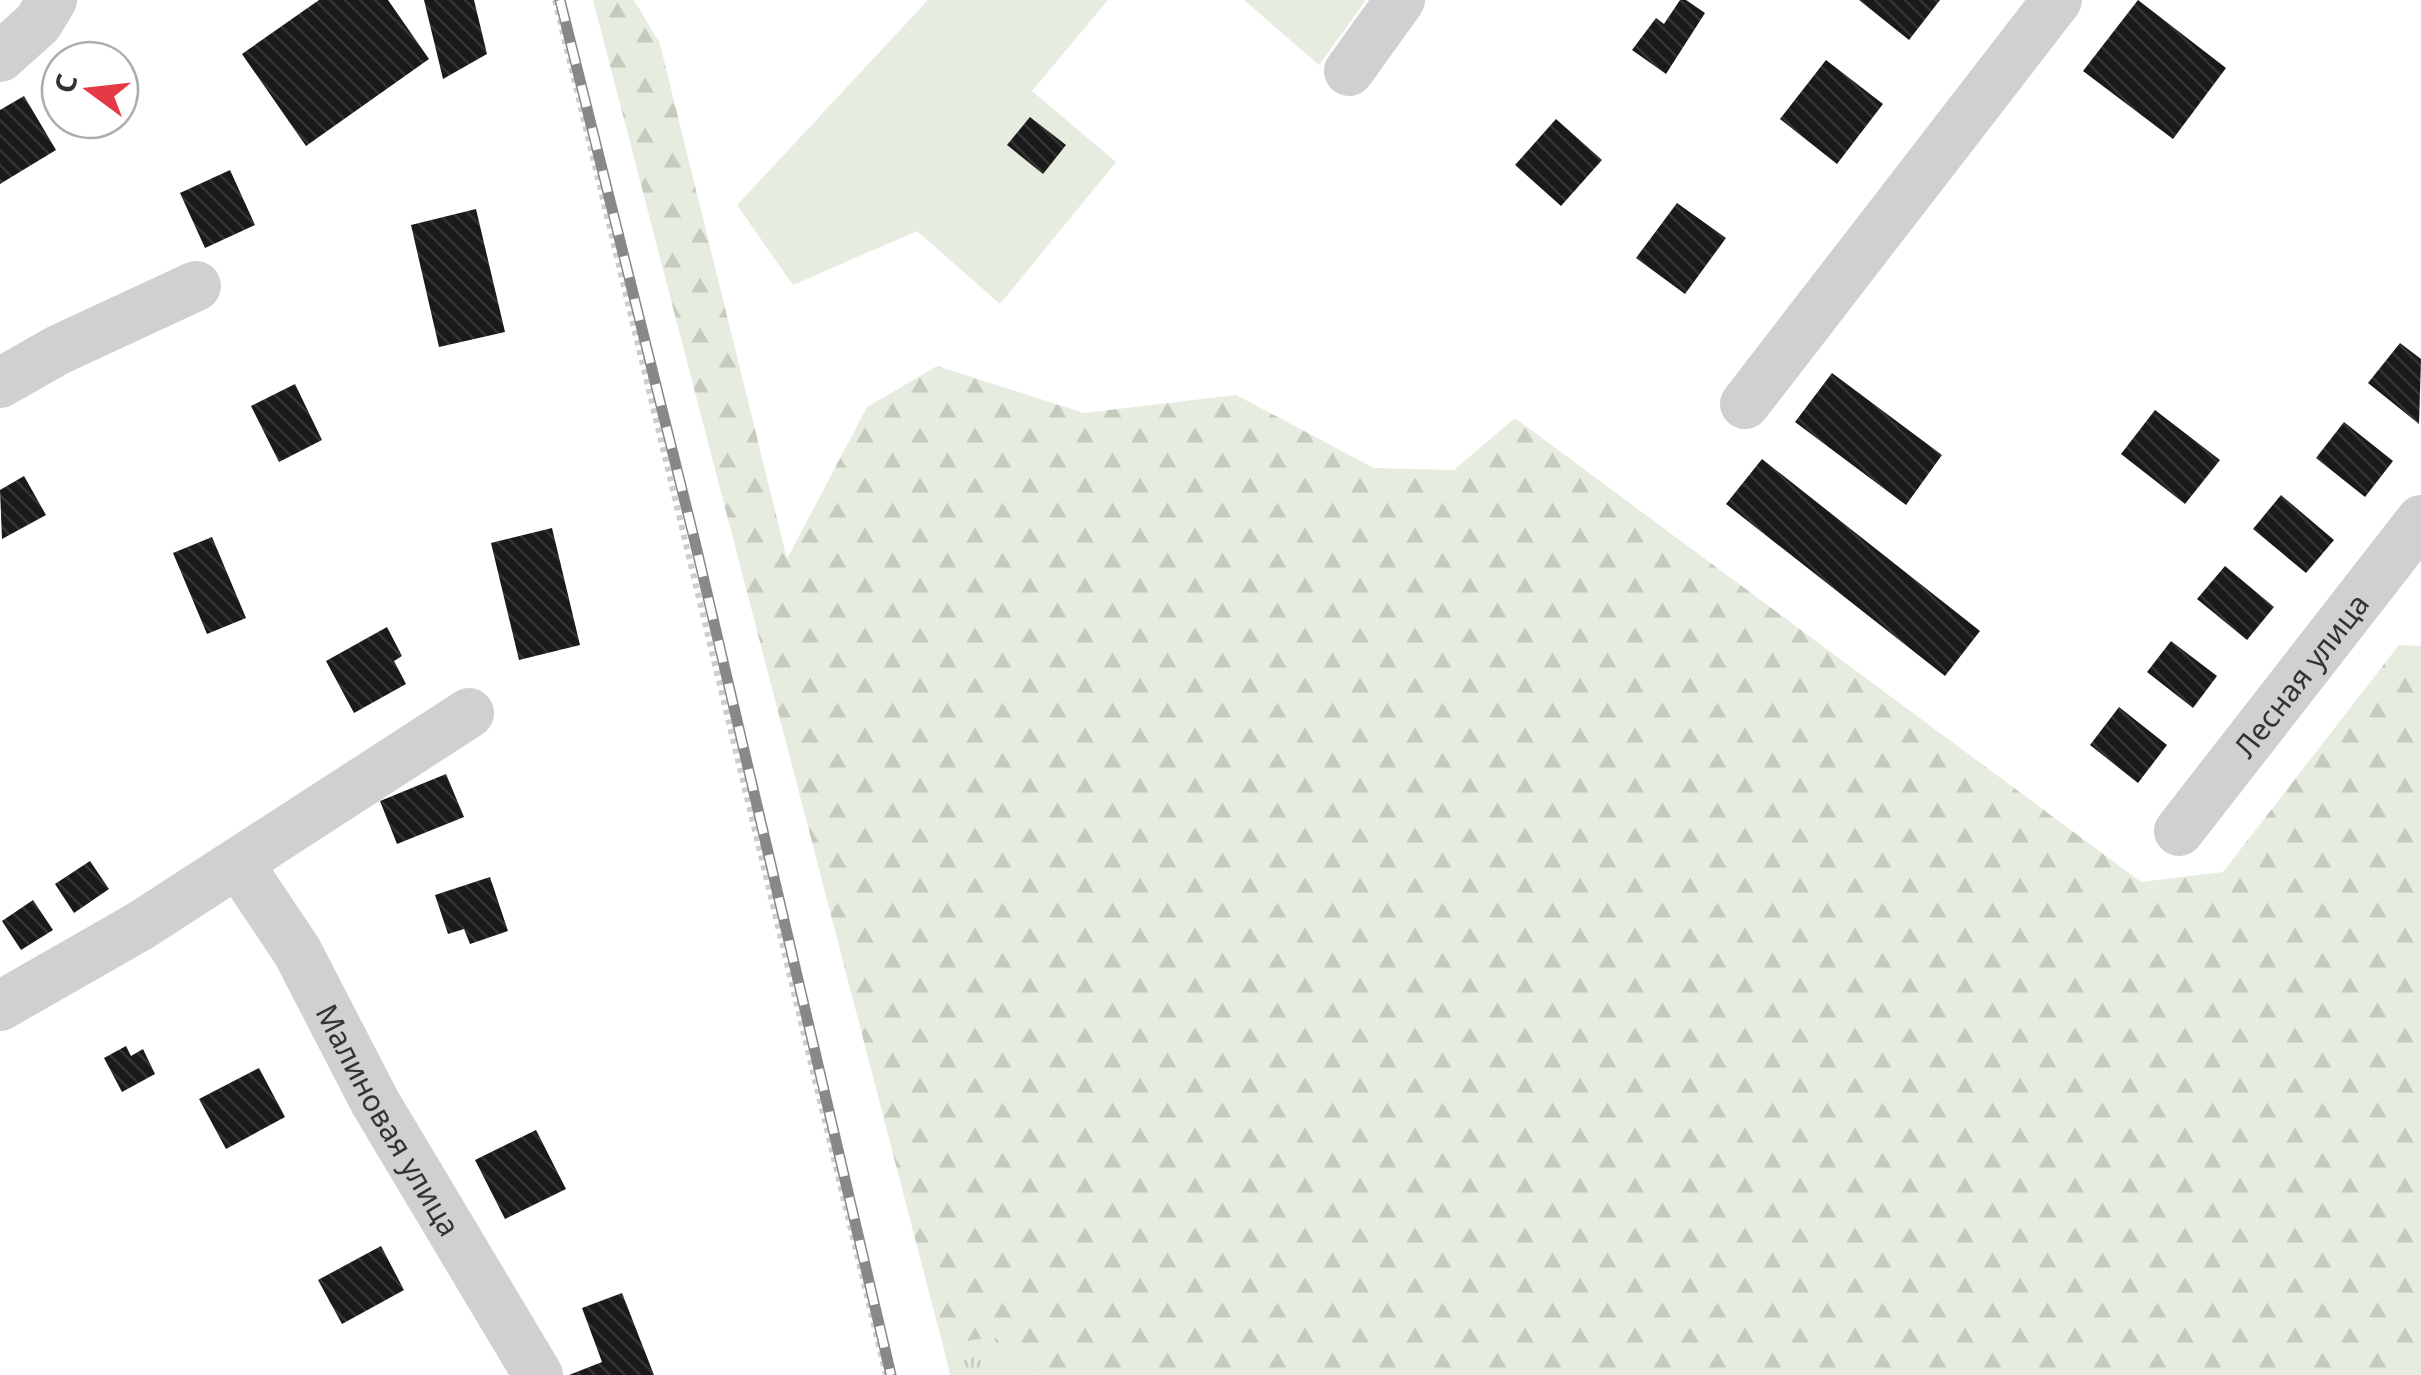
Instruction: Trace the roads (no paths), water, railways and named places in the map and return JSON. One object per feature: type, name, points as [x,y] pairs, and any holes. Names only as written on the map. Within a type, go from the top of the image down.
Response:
[{"type":"street","points":[[1349,71],[1400,0]]},
{"type":"street","points":[[1744,404],[2057,0]]},
{"type":"street","points":[[0,57],[45,12]]},
{"type":"street","points":[[0,382],[58,350],[196,286]]},
{"type":"street","name":"Лесная улица","points":[[2179,831],[2421,520]]},
{"type":"street","points":[[0,1006],[140,926],[469,713]]},
{"type":"street","name":"Малиновая улица","points":[[238,863],[297,950],[376,1102],[538,1375]]},
{"type":"railway","points":[[560,0],[695,542],[891,1375]]}]
